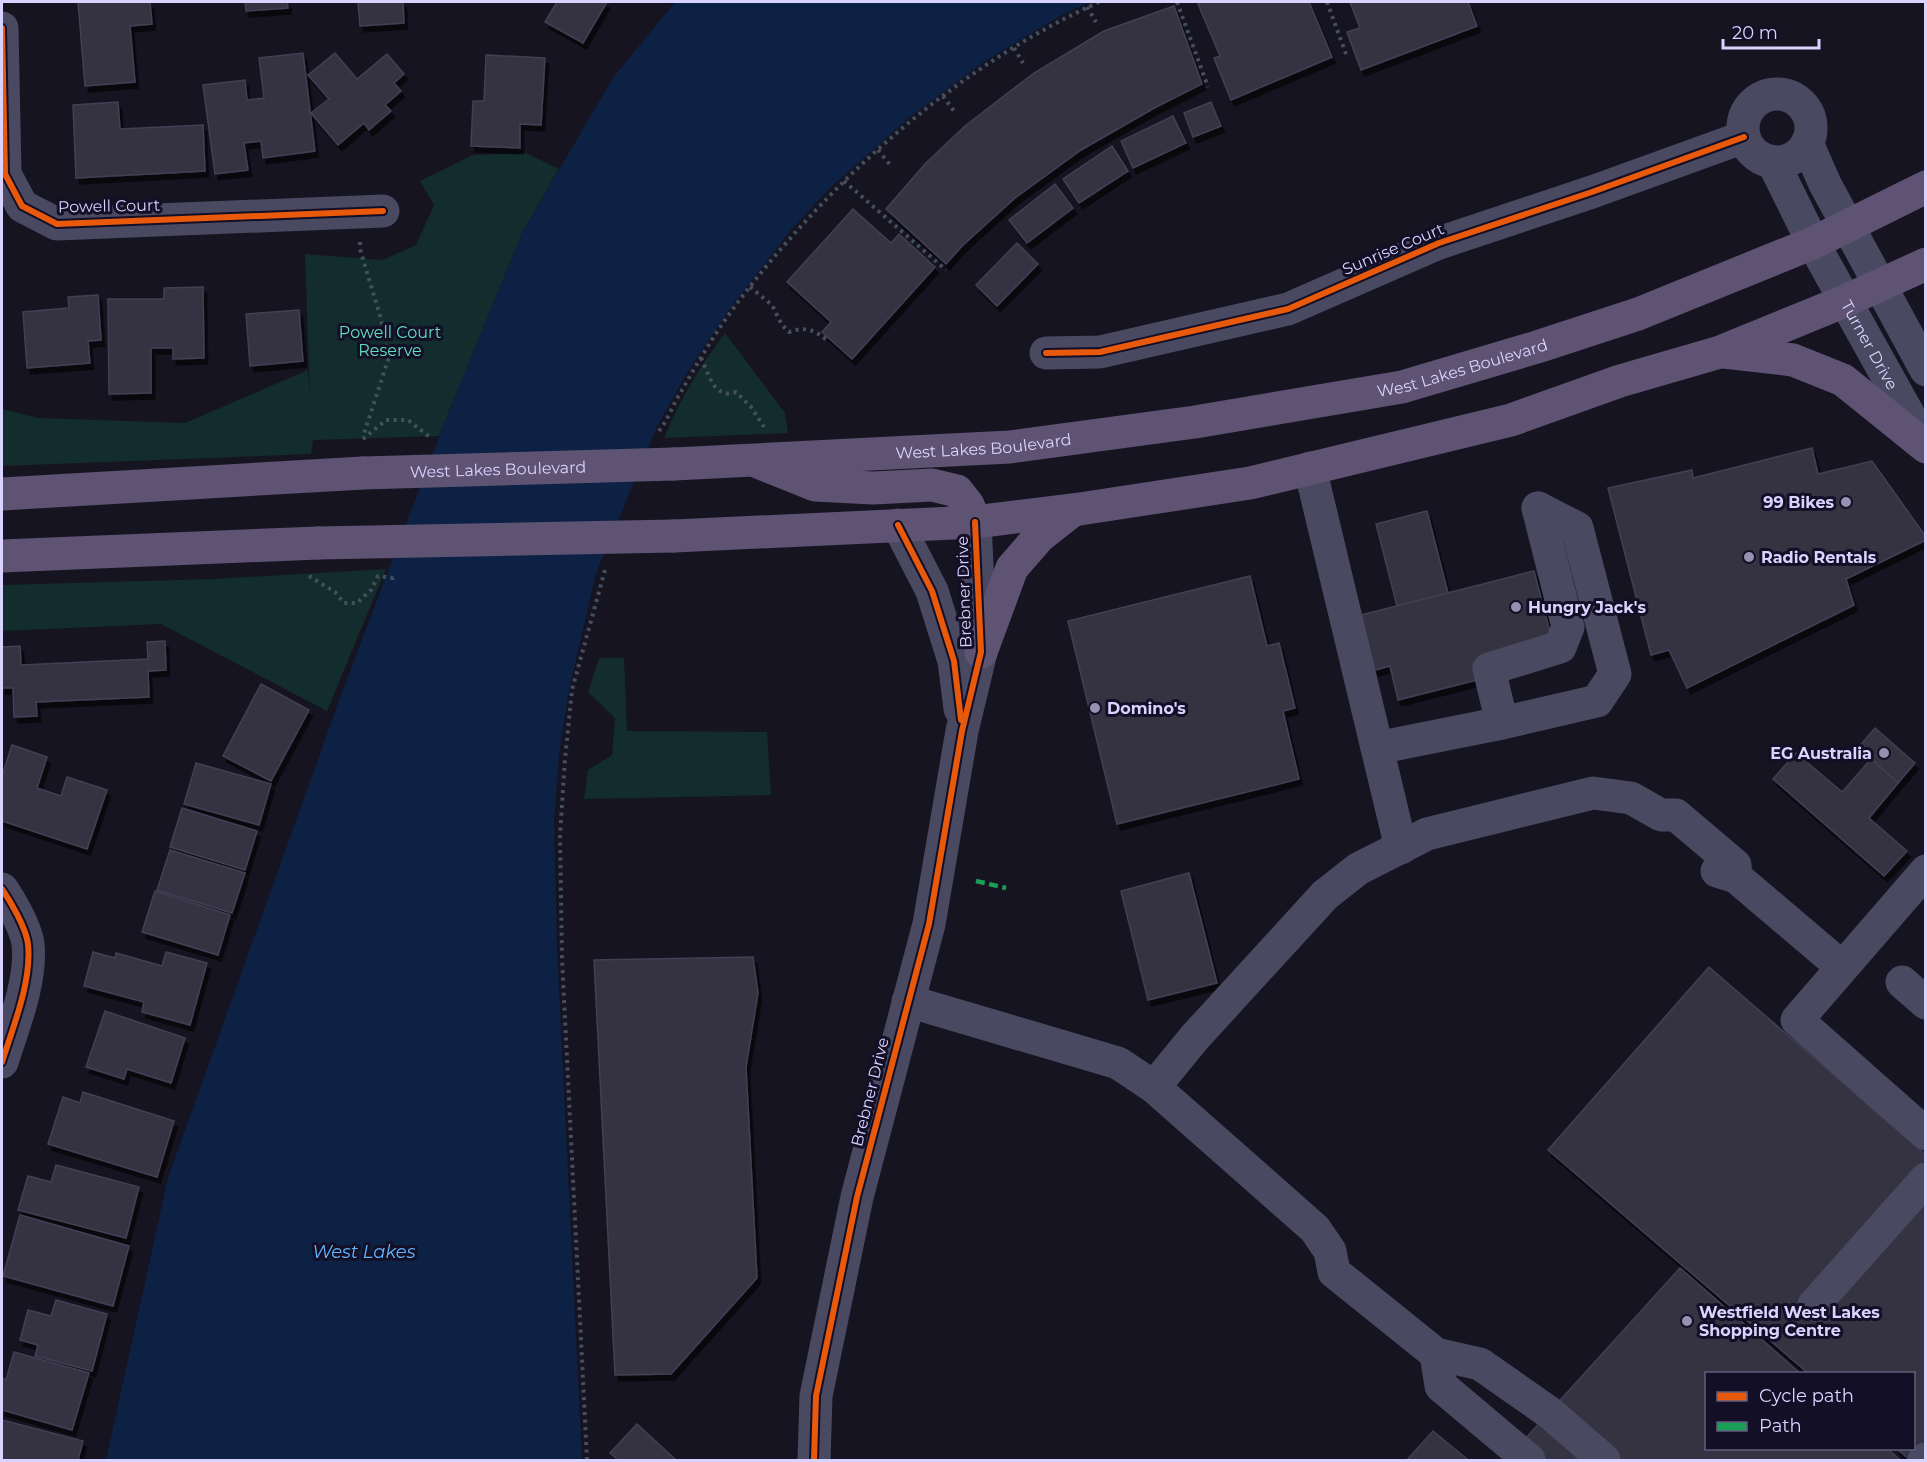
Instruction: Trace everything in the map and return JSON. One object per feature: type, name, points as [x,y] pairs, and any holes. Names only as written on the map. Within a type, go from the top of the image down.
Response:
[{"type":"main road","name":"West Lakes Boulevard","points":[[2,494],[361,460],[674,464],[1010,447],[1195,422],[1402,387],[1537,347],[1638,314],[1813,243],[1926,188]]},
{"type":"main road","points":[[2,556],[312,555],[975,522],[1073,510],[1250,483],[1510,420],[1620,381],[1720,352],[1845,301],[1926,264]]},
{"type":"main road","points":[[1720,352],[1793,360],[1843,380],[1926,446]]},
{"type":"main road","points":[[751,459],[815,485],[873,488],[932,485],[940,487],[957,492],[968,505],[975,522]]},
{"type":"main road","points":[[981,652],[1012,568],[1040,536],[1073,510]]},
{"type":"street","name":"Powell Court","points":[[2,27],[5,174],[22,206],[57,224],[373,211]]},
{"type":"street","points":[[1773,94],[1795,99],[1810,117],[1808,143],[1797,156],[1785,161],[1773,162],[1755,155],[1748,148],[1744,137],[1743,122],[1748,109],[1760,98],[1773,94]]},
{"type":"street","name":"Sunrise Court","points":[[1046,354],[1100,352],[1288,309],[1439,243],[1592,192],[1744,137]]},
{"type":"street","points":[[1808,143],[1825,184],[1926,370]]},
{"type":"street","points":[[1773,162],[1813,243]]},
{"type":"street","name":"Turner Drive","points":[[1813,243],[1926,446]]},
{"type":"street","points":[[1310,468],[1401,848]]},
{"type":"street","points":[[1377,748],[1502,723],[1597,701],[1615,674],[1577,528],[1538,508],[1568,627],[1560,647],[1489,669],[1502,723]]},
{"type":"street","name":"Brebner Drive","points":[[814,1461],[816,1396],[857,1197],[928,924],[962,731],[981,652],[975,522]]},
{"type":"street","name":"Brebner Drive","points":[[898,525],[932,591],[954,661],[962,731]]},
{"type":"street","points":[[1154,1087],[1195,1037],[1325,895],[1358,869],[1427,834],[1593,793],[1630,798],[1661,815],[1665,831],[1706,867],[1736,877],[1842,967]]},
{"type":"street","points":[[1926,871],[1797,1020],[1926,1134]]},
{"type":"street","points":[[2,889],[17,915],[28,943],[27,975],[2,1062]]},
{"type":"street","points":[[908,1000],[1118,1063],[1154,1087],[1315,1229],[1330,1251],[1334,1272],[1436,1354],[1480,1364],[1550,1413],[1604,1461]]},
{"type":"street","points":[[1814,1305],[1926,1179]]},
{"type":"street","points":[[1436,1354],[1441,1386],[1529,1461]]},
{"type":"path","points":[[660,431],[679,393],[750,287],[792,236],[844,181],[906,124],[944,96],[1014,48],[1099,2]]},
{"type":"path","points":[[1177,2],[1208,87]]},
{"type":"path","points":[[1327,2],[1346,54]]},
{"type":"path","points":[[1087,7],[1096,22]]},
{"type":"path","points":[[1014,48],[1023,63]]},
{"type":"path","points":[[944,96],[954,111]]},
{"type":"path","points":[[878,150],[891,166]]},
{"type":"path","points":[[844,181],[946,270]]},
{"type":"path","points":[[361,460],[363,439],[388,360],[381,319],[360,249],[373,211]]},
{"type":"path","points":[[750,287],[772,305],[782,325],[789,332],[798,328],[813,329],[828,341]]},
{"type":"path","points":[[701,358],[712,381],[721,393],[728,395],[736,392],[751,407],[765,428]]},
{"type":"path","points":[[363,439],[386,420],[408,420],[434,441]]},
{"type":"path","points":[[312,555],[309,576],[334,592],[344,603],[357,603],[371,590],[378,576]]},
{"type":"path","points":[[587,1461],[562,958],[560,836],[572,690],[606,566]]},
{"type":"green space","name":"Powell Court Reserve","points":[[526,153],[559,169],[523,231],[439,436],[313,440],[311,454],[2,466],[2,409],[39,418],[185,423],[308,370],[310,397],[305,254],[383,260],[416,245],[434,205],[420,181],[473,155]]},
{"type":"green space","points":[[725,333],[785,413],[788,433],[664,438],[691,383]]},
{"type":"green space","points":[[386,569],[327,711],[161,624],[2,631],[2,585],[214,579]]},
{"type":"green space","points":[[599,658],[624,658],[627,731],[767,732],[771,795],[584,799],[588,770],[612,755],[615,718],[588,692]]},
{"type":"water","name":"West Lakes","points":[[675,2],[1091,2],[1065,13],[984,62],[910,117],[830,188],[790,231],[728,311],[685,376],[657,427],[596,573],[569,690],[559,755],[554,821],[557,947],[582,1460],[106,1460],[168,1178],[341,695],[444,424],[523,231],[613,78]]},
{"type":"building","points":[[78,2],[150,2],[152,24],[130,26],[135,82],[85,86]]},
{"type":"building","points":[[245,2],[287,2],[288,8],[246,11]]},
{"type":"building","points":[[358,2],[403,2],[404,23],[360,26]]},
{"type":"building","points":[[557,2],[607,2],[583,43],[545,22]]},
{"type":"building","points":[[1204,2],[1309,2],[1332,57],[1231,100],[1214,58],[1220,56],[1198,4]]},
{"type":"building","points":[[1350,2],[1468,2],[1477,26],[1361,70],[1347,32],[1360,28]]},
{"type":"building","points":[[1174,6],[1202,84],[1156,107],[1081,150],[1015,198],[962,246],[946,264],[886,209],[925,164],[965,126],[1034,73],[1104,31]]},
{"type":"building","points":[[303,53],[315,151],[263,158],[261,141],[244,143],[248,170],[215,174],[203,85],[245,80],[247,100],[264,98],[259,58]]},
{"type":"building","points":[[335,53],[357,79],[387,54],[404,74],[394,83],[401,91],[385,105],[391,111],[369,130],[364,123],[338,145],[311,113],[329,99],[308,75]]},
{"type":"building","points":[[486,55],[545,58],[541,125],[520,124],[520,148],[471,146],[473,101],[484,101]]},
{"type":"building","points":[[118,102],[120,129],[203,125],[205,171],[76,178],[73,105]]},
{"type":"building","points":[[1211,102],[1221,126],[1193,137],[1184,113]]},
{"type":"building","points":[[1173,116],[1186,143],[1133,168],[1121,141]]},
{"type":"building","points":[[1112,146],[1128,171],[1079,203],[1063,179]]},
{"type":"building","points":[[1055,184],[1073,208],[1027,243],[1009,220]]},
{"type":"building","points":[[853,209],[891,243],[899,234],[935,267],[852,359],[822,332],[831,322],[787,282]]},
{"type":"building","points":[[1017,243],[1038,264],[997,306],[976,285]]},
{"type":"building","points":[[203,287],[204,358],[173,359],[173,348],[151,348],[151,393],[109,394],[108,299],[164,299],[164,288]]},
{"type":"building","points":[[98,295],[101,340],[88,341],[90,363],[27,368],[23,312],[69,308],[68,297]]},
{"type":"building","points":[[299,310],[303,361],[250,366],[246,314]]},
{"type":"building","points":[[1812,448],[1818,474],[1872,461],[1926,540],[1846,579],[1854,605],[1687,688],[1669,650],[1651,655],[1608,488],[1692,470],[1693,478]]},
{"type":"building","points":[[1427,511],[1448,593],[1397,606],[1376,524]]},
{"type":"building","points":[[1534,571],[1553,644],[1473,664],[1477,680],[1398,700],[1390,666],[1375,670],[1361,615]]},
{"type":"building","points":[[1250,576],[1267,646],[1279,643],[1295,708],[1283,711],[1299,779],[1117,824],[1068,621]]},
{"type":"building","points":[[165,641],[166,670],[148,671],[149,697],[36,702],[37,716],[14,717],[13,688],[2,688],[2,647],[20,646],[21,665],[148,659],[147,642]]},
{"type":"building","points":[[261,684],[309,710],[271,781],[223,756]]},
{"type":"building","name":"EG Australia","points":[[1875,728],[1915,763],[1898,783],[1858,748]]},
{"type":"building","points":[[12,745],[47,757],[37,788],[61,796],[67,777],[107,790],[87,849],[2,821],[2,776]]},
{"type":"building","points":[[1796,753],[1842,792],[1871,759],[1898,783],[1869,818],[1907,851],[1884,876],[1773,779]]},
{"type":"building","points":[[196,763],[271,784],[259,825],[184,804]]},
{"type":"building","points":[[182,808],[257,831],[245,870],[170,847]]},
{"type":"building","points":[[170,850],[245,873],[232,913],[157,890]]},
{"type":"building","points":[[1189,873],[1217,983],[1148,1000],[1121,891]]},
{"type":"building","points":[[155,891],[230,915],[218,955],[142,932]]},
{"type":"building","points":[[93,952],[115,958],[116,953],[162,966],[166,952],[207,963],[190,1025],[142,1012],[144,1002],[84,986]]},
{"type":"building","points":[[753,957],[758,993],[746,1067],[757,1278],[671,1374],[615,1375],[594,960]]},
{"type":"building","points":[[1709,967],[1926,1155],[1926,1460],[1910,1460],[1898,1450],[1915,1450],[1915,1372],[1807,1372],[1548,1150]]},
{"type":"building","points":[[105,1011],[185,1038],[171,1083],[127,1069],[124,1079],[86,1067]]},
{"type":"building","points":[[83,1092],[174,1121],[157,1177],[48,1144],[63,1097],[80,1103]]},
{"type":"building","points":[[56,1165],[139,1187],[126,1238],[18,1210],[28,1176],[51,1182]]},
{"type":"building","points":[[20,1215],[129,1246],[113,1306],[3,1276]]},
{"type":"building","name":"Westfield West Lakes Shopping Centre","points":[[1680,1268],[1799,1372],[1705,1372],[1705,1450],[1889,1450],[1900,1460],[1506,1460]]},
{"type":"building","points":[[56,1300],[107,1314],[92,1371],[35,1356],[38,1345],[20,1340],[28,1310],[51,1316]]},
{"type":"building","points":[[14,1352],[89,1373],[72,1430],[2,1410],[2,1378],[6,1380]]},
{"type":"building","points":[[2,1420],[83,1441],[78,1460],[2,1460]]},
{"type":"building","points":[[637,1424],[676,1460],[618,1460],[610,1453]]},
{"type":"building","points":[[1433,1431],[1468,1460],[1407,1460]]},
{"type":"marked path","points":[[976,881],[1006,888]]},
{"type":"cycle path","points":[[2,28],[5,174],[22,206],[57,224],[383,211]]},
{"type":"cycle path","points":[[1046,353],[1100,352],[1288,309],[1439,243],[1592,192],[1744,137]]},
{"type":"cycle path","points":[[814,1460],[816,1396],[857,1197],[929,924],[962,731],[981,652],[975,522]]},
{"type":"cycle path","points":[[898,525],[932,591],[954,661],[961,720]]},
{"type":"cycle path","points":[[2,889],[14,908],[28,944],[27,973],[21,1004],[2,1062]]},
{"type":"place","name":"99 Bikes","points":[[1846,502]]},
{"type":"place","name":"Radio Rentals","points":[[1749,557]]},
{"type":"place","name":"Hungry Jack's","points":[[1516,607]]},
{"type":"place","name":"Domino's","points":[[1095,708]]},
{"type":"place","name":"EG Australia","points":[[1884,753]]},
{"type":"place","name":"Westfield West Lakes Shopping Centre","points":[[1687,1321]]}]
